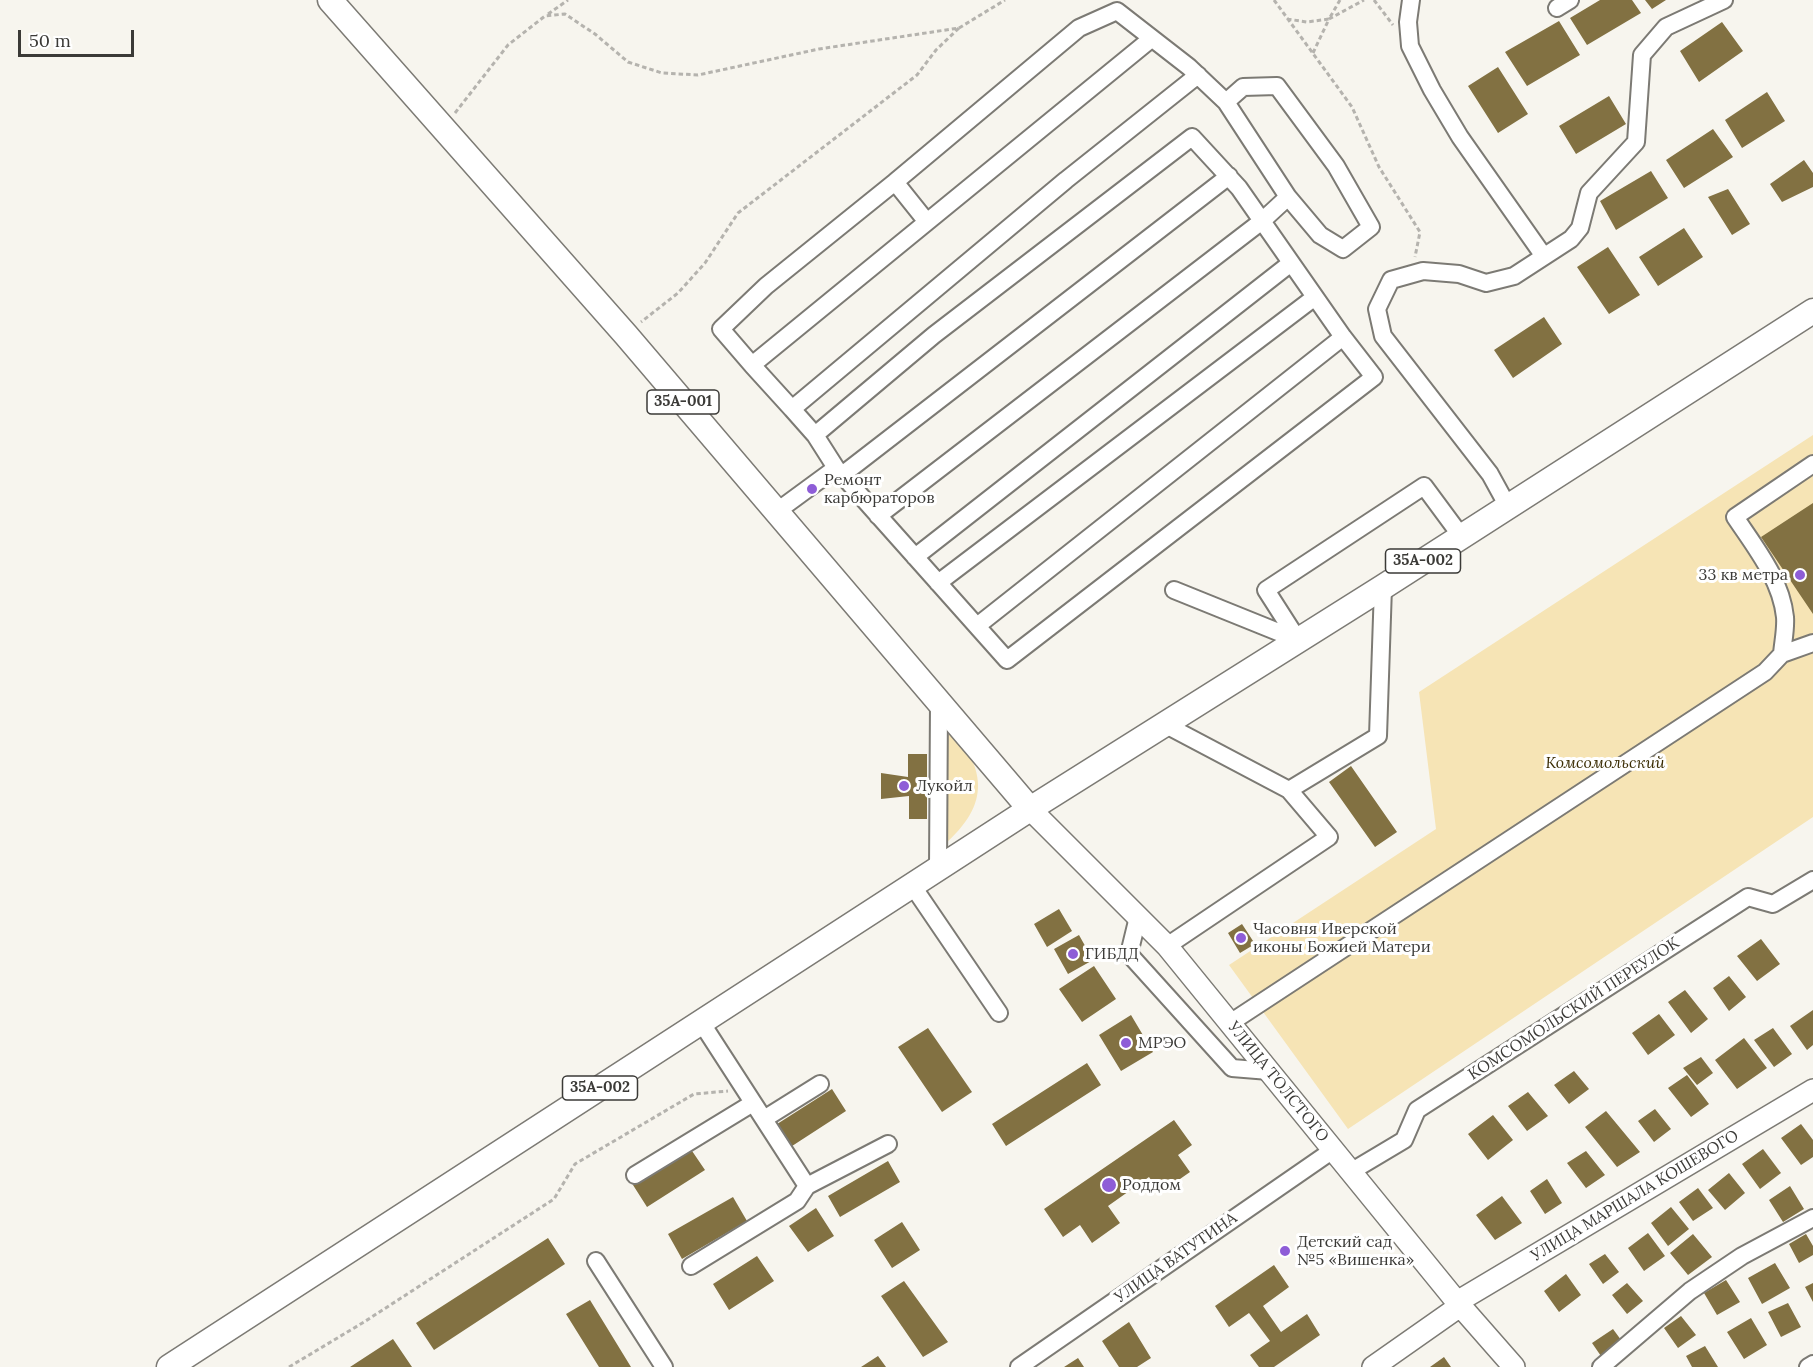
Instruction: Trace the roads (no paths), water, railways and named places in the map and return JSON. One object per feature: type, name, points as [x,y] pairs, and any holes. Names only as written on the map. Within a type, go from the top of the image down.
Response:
[{"type":"highway","name":"35А-001","points":[[330,0],[626,335],[1030,808]]},
{"type":"highway","name":"35А-002","points":[[169,1367],[1030,808],[1383,587],[1813,311]]},
{"type":"main road","name":"УЛИЦА ТОЛСТОГО","points":[[1030,808],[1167,946],[1459,1304],[1514,1367]]},
{"type":"main road","name":"УЛИЦА МАРШАЛА КОШЕВОГО","points":[[1373,1367],[1459,1304],[1813,1090]]},
{"type":"street","points":[[1411,0],[1410,46],[1432,90],[1460,137],[1543,255]]},
{"type":"street","points":[[1508,505],[1490,474],[1383,336],[1377,309],[1391,280],[1423,271],[1459,274],[1486,284],[1514,276],[1543,255],[1571,239],[1580,228],[1589,193],[1636,142],[1642,55],[1666,27],[1724,0]]},
{"type":"street","points":[[815,435],[934,335],[1192,137],[1229,176],[1342,337],[1374,377],[1006,660],[839,471],[815,435],[721,330],[766,286],[1079,28],[1117,11],[1198,75],[1226,102],[1288,197],[1320,235],[1343,249],[1371,227],[1336,166],[1278,86],[1243,87],[1226,102]]},
{"type":"street","points":[[752,365],[1151,39]]},
{"type":"street","points":[[792,409],[1198,75]]},
{"type":"street","points":[[776,512],[839,471],[1229,176]]},
{"type":"street","points":[[895,182],[927,222]]},
{"type":"street","points":[[878,516],[1262,221],[1288,197]]},
{"type":"street","points":[[915,557],[1291,263]]},
{"type":"street","points":[[938,583],[1315,297]]},
{"type":"street","points":[[977,626],[1342,337]]},
{"type":"street","points":[[1782,654],[1785,618],[1781,599],[1771,571],[1735,517],[1813,464]]},
{"type":"street","points":[[1298,640],[1266,590],[1424,486],[1461,536]]},
{"type":"street","points":[[1289,790],[1378,736],[1383,587]]},
{"type":"street","points":[[1174,590],[1298,640]]},
{"type":"street","points":[[1230,1023],[1765,672],[1782,654],[1813,642]]},
{"type":"street","points":[[938,868],[939,702]]},
{"type":"street","points":[[1164,724],[1289,790],[1329,837],[1167,946]]},
{"type":"street","name":"КОМСОМОЛЬСКИЙ ПЕРЕУЛОК","points":[[1352,1171],[1404,1140],[1417,1110],[1748,897],[1773,904],[1813,880]]},
{"type":"street","points":[[912,885],[999,1013]]},
{"type":"street","points":[[1138,917],[1129,954],[1232,1068],[1269,1071]]},
{"type":"street","points":[[701,1022],[807,1186]]},
{"type":"street","points":[[764,1119],[820,1084]]},
{"type":"street","points":[[635,1175],[749,1096]]},
{"type":"street","points":[[691,1266],[796,1201],[807,1186],[888,1144]]},
{"type":"street","name":"УЛИЦА ВАТУТИНА","points":[[1019,1367],[1333,1150]]},
{"type":"street","points":[[1601,1367],[1690,1291],[1742,1256],[1813,1218]]},
{"type":"street","points":[[596,1261],[664,1367]]},
{"type":"street","points":[[1808,1367],[1813,1364]]},
{"type":"place","name":"Ремонт карбюраторов","points":[[812,489]]},
{"type":"place","name":"33 кв метра","points":[[1800,575]]},
{"type":"place","name":"Лукойл","points":[[904,786]]},
{"type":"place","name":"Часовня Иверской иконы Божией Матери","points":[[1241,938]]},
{"type":"place","name":"ГИБДД","points":[[1073,954]]},
{"type":"place","name":"МРЭО","points":[[1126,1043]]},
{"type":"place","name":"Роддом","points":[[1109,1185]]},
{"type":"place","name":"Детский сад №5 «Вишенка»","points":[[1285,1251]]},
{"type":"park label","name":"Комсомольский","points":[[1605,763]]}]
